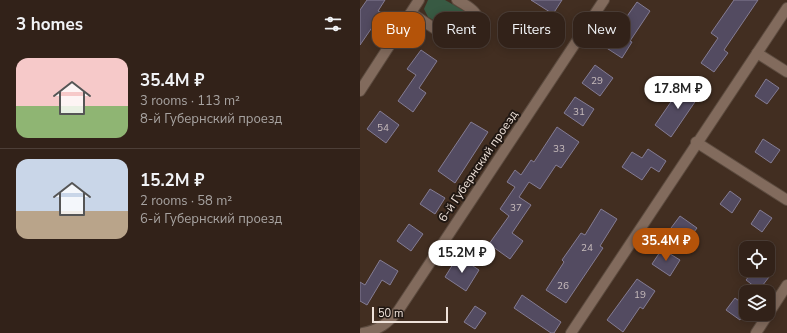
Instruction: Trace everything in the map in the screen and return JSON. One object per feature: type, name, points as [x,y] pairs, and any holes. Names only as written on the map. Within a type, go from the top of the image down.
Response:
[{"type":"street","points":[[412,12],[419,0]]},
{"type":"street","points":[[425,22],[458,43],[465,43],[472,40],[477,35],[480,28],[480,21],[472,10],[457,0]]},
{"type":"street","name":"6-й Губернский проезд","points":[[363,333],[381,328],[398,311],[604,0]]},
{"type":"street","points":[[571,333],[696,142],[787,8]]},
{"type":"street","points":[[360,90],[388,48]]},
{"type":"street","points":[[757,53],[787,72]]},
{"type":"street","points":[[696,142],[787,200]]},
{"type":"street","points":[[756,333],[787,285]]},
{"type":"green space","points":[[428,0],[445,0],[466,12],[433,12],[433,20],[428,17],[424,9]]},
{"type":"building","points":[[367,0],[385,0],[378,11],[380,12],[372,12],[372,28],[360,45],[360,10]]},
{"type":"building","points":[[531,0],[562,0],[554,12],[550,12]]},
{"type":"building","points":[[734,0],[758,0],[724,50],[728,53],[714,72],[701,63],[718,38],[711,33]]},
{"type":"building","points":[[637,2],[650,11],[630,41],[630,12]]},
{"type":"building","points":[[607,48],[628,48],[622,58]]},
{"type":"building","points":[[421,50],[437,61],[419,88],[426,93],[413,112],[398,101],[416,75],[407,69]]},
{"type":"building","points":[[595,65],[613,78],[600,96],[582,83]]},
{"type":"building","points":[[766,79],[779,88],[767,104],[755,96]]},
{"type":"building","points":[[684,83],[701,93],[671,137],[655,125]]},
{"type":"building","points":[[575,97],[594,109],[583,126],[564,113]]},
{"type":"building","points":[[380,111],[399,125],[386,143],[367,129]]},
{"type":"building","points":[[471,122],[488,132],[455,183],[438,171]]},
{"type":"building","points":[[557,127],[579,142],[561,168],[556,165],[540,189],[529,182],[519,197],[531,205],[512,233],[523,241],[510,259],[489,244],[509,216],[500,209],[515,187],[507,182],[515,170],[521,175],[531,160],[534,162]]},
{"type":"building","points":[[763,139],[780,150],[771,163],[755,152]]},
{"type":"building","points":[[648,149],[666,161],[659,172],[651,167],[642,180],[622,167],[632,152],[642,158]]},
{"type":"building","points":[[430,189],[445,198],[435,214],[420,204]]},
{"type":"building","points":[[730,191],[741,199],[732,213],[720,204]]},
{"type":"building","points":[[601,209],[617,219],[600,246],[603,248],[566,303],[546,290],[564,262],[562,260],[581,233],[585,235]]},
{"type":"building","points":[[760,210],[772,218],[762,232],[751,224]]},
{"type":"building","points":[[680,216],[697,228],[685,244],[668,232]]},
{"type":"building","points":[[409,224],[423,234],[411,251],[397,241]]},
{"type":"building","points":[[662,249],[680,260],[670,276],[652,264]]},
{"type":"building","points":[[458,256],[479,270],[466,291],[445,277]]},
{"type":"building","points":[[380,260],[398,271],[390,285],[382,280],[367,305],[360,301],[360,282],[365,285]]},
{"type":"building","points":[[748,277],[769,277],[763,285],[752,285],[746,280]]},
{"type":"building","points":[[637,279],[655,291],[643,309],[640,307],[623,332],[607,320]]},
{"type":"building","points":[[522,295],[561,322],[554,333],[551,333],[514,308]]},
{"type":"building","points":[[735,298],[739,301],[739,319],[726,310]]},
{"type":"building","points":[[475,306],[486,313],[475,329],[464,322]]}]
